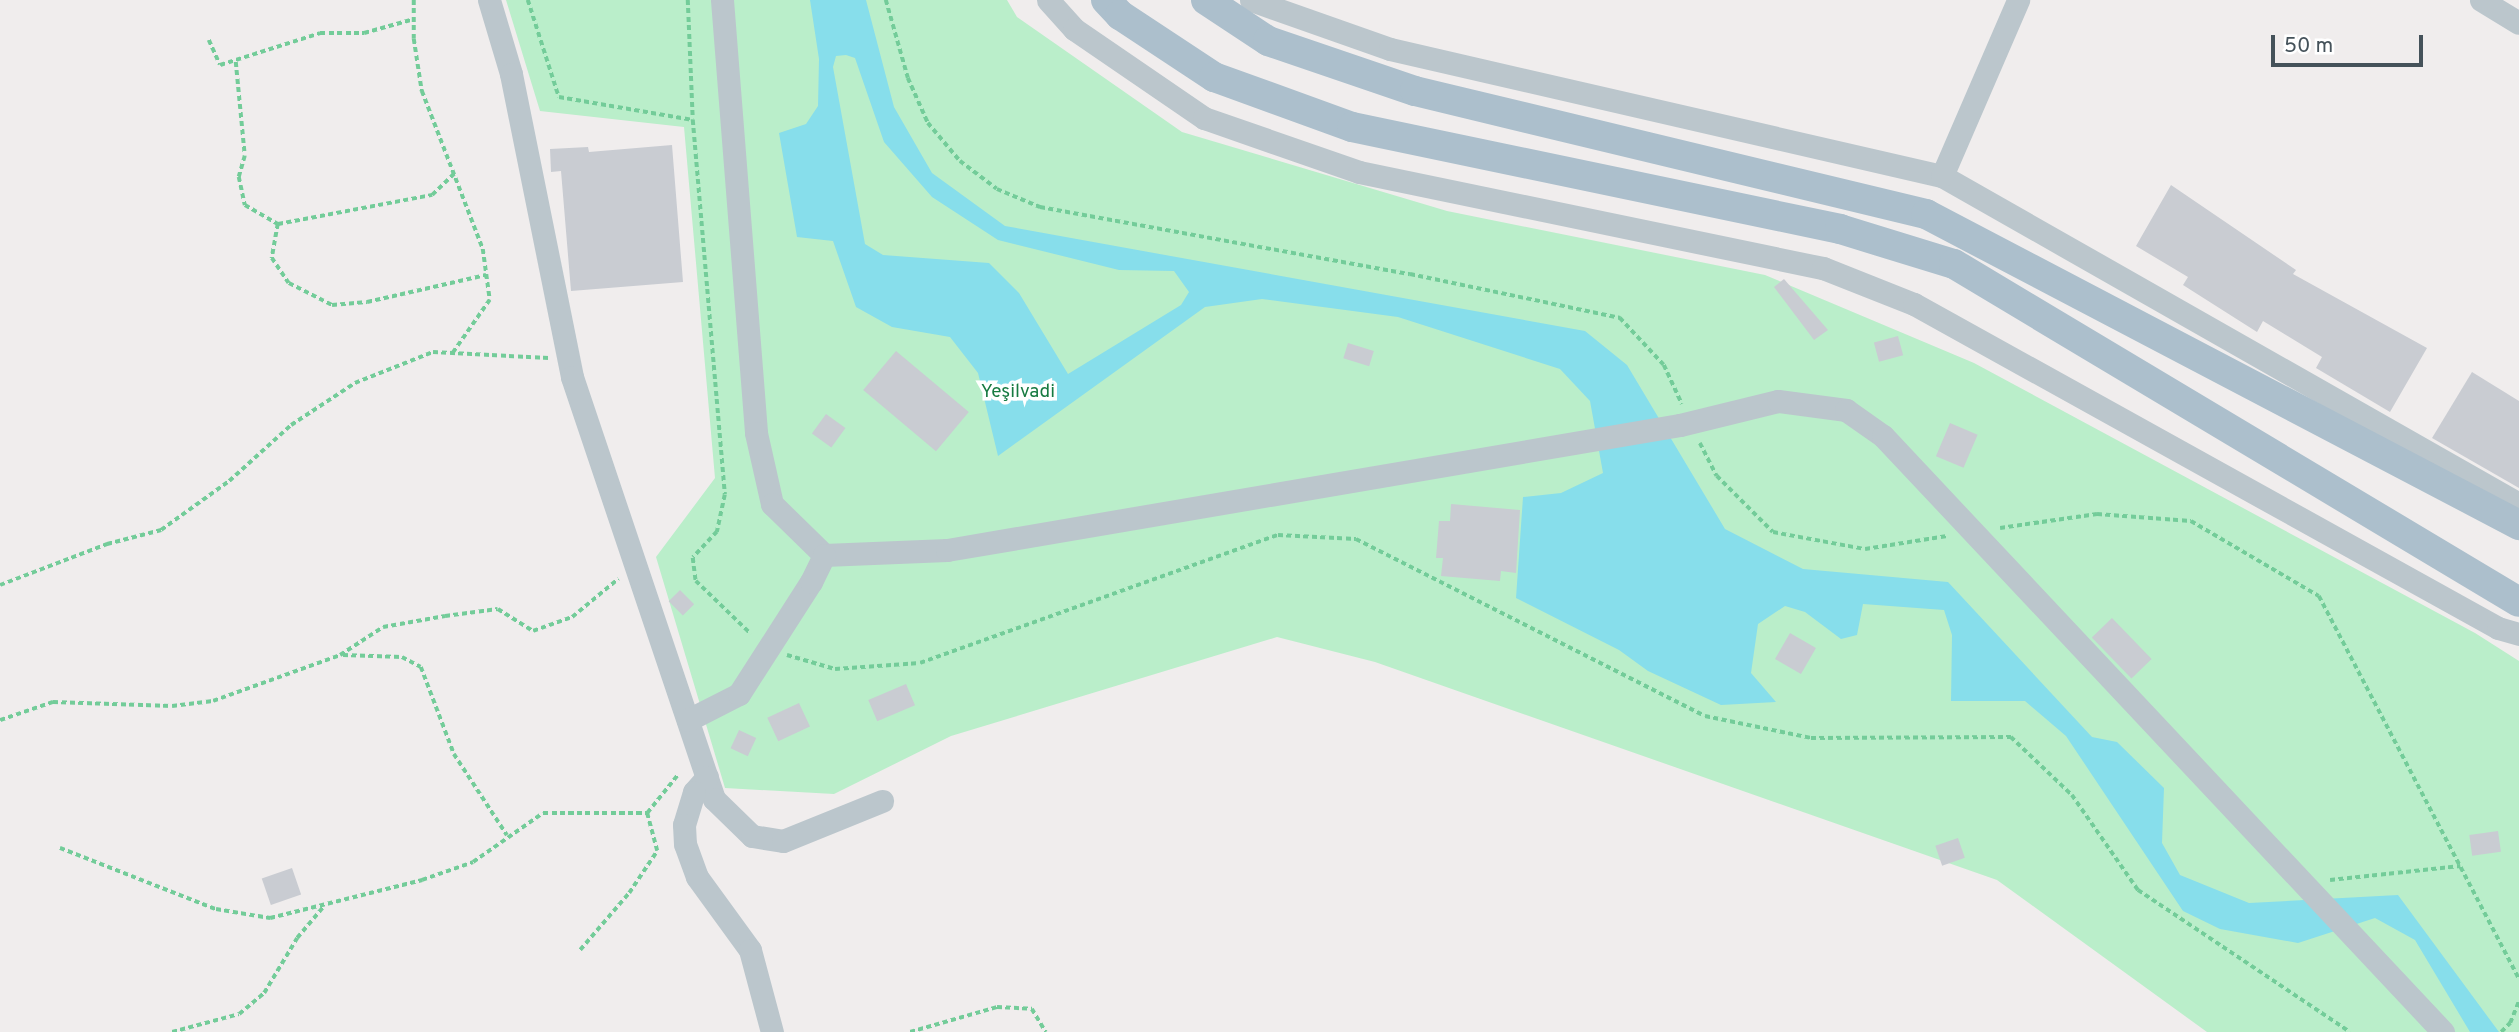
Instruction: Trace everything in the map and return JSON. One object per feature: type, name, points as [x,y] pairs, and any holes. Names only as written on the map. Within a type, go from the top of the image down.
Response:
[{"type":"main road","points":[[1106,0],[1120,15],[1214,77],[1352,127],[1840,229],[1954,264],[2519,602]]},
{"type":"main road","points":[[1206,0],[1268,41],[1415,91],[1926,214],[2519,525]]},
{"type":"street","points":[[489,0],[511,74],[569,359],[714,799],[752,836],[783,841],[882,801]]},
{"type":"street","points":[[722,0],[756,433],[772,504],[824,555],[947,550],[1685,424],[1778,401],[1846,410],[1883,436],[2443,1032]]},
{"type":"street","points":[[1048,0],[1074,29],[1204,118],[1359,172],[1823,268],[1914,304],[2498,628],[2519,634]]},
{"type":"street","points":[[1251,0],[1390,49],[1942,176],[2519,504]]},
{"type":"street","points":[[1942,176],[2018,0]]},
{"type":"street","points":[[2481,0],[2519,23]]},
{"type":"street","points":[[688,720],[739,694],[824,555]]},
{"type":"street","points":[[707,777],[694,792],[684,825],[685,844],[697,877],[750,950],[772,1032]]},
{"type":"path","points":[[414,0],[422,91],[456,172],[483,249],[490,300],[453,353]]},
{"type":"path","points":[[528,0],[559,97],[693,121]]},
{"type":"path","points":[[688,0],[693,121],[725,495],[718,532],[693,558],[695,581],[768,650],[835,669],[920,663],[1278,535],[1356,539],[1705,716],[1811,738],[2011,737],[2073,795],[2138,890],[2350,1032]]},
{"type":"path","points":[[886,0],[908,78],[928,123],[960,161],[998,189],[1040,207],[1410,274],[1620,318],[1664,365],[1685,424],[1717,476],[1773,532],[1865,549],[2097,514],[2191,521],[2319,596],[2519,978]]},
{"type":"path","points":[[209,40],[220,65],[320,33],[364,33],[414,19]]},
{"type":"path","points":[[236,62],[245,156],[239,177],[245,205],[278,224],[432,195],[456,172]]},
{"type":"path","points":[[278,224],[272,258],[289,283],[332,305],[486,275]]},
{"type":"path","points":[[0,585],[107,544],[161,530],[229,481],[291,425],[355,383],[433,352],[569,359]]},
{"type":"path","points":[[0,720],[53,702],[172,706],[213,701],[340,655],[383,627],[498,609],[533,631],[572,617],[598,592],[638,565]]},
{"type":"path","points":[[340,655],[402,657],[421,667],[454,754],[507,835]]},
{"type":"path","points":[[647,813],[698,750]]},
{"type":"path","points":[[60,848],[216,909],[270,918],[325,906],[473,862],[507,835],[543,813],[647,813]]},
{"type":"path","points":[[580,950],[629,893],[657,850],[647,813]]},
{"type":"path","points":[[2302,883],[2460,866]]},
{"type":"path","points":[[172,1032],[239,1014],[264,993],[296,938],[325,906]]},
{"type":"path","points":[[2501,1032],[2510,1023],[2519,1001]]},
{"type":"path","points":[[910,1032],[997,1007],[1032,1009],[1046,1032]]},
{"type":"green space","name":"Yeşilvadi","points":[[506,0],[1007,0],[1017,17],[1182,132],[1447,211],[1765,275],[1974,363],[2475,633],[2519,661],[2519,1032],[2207,1032],[1997,880],[1375,662],[1277,637],[951,736],[834,794],[725,788],[656,557],[715,478],[684,127],[540,111]]},
{"type":"water","points":[[810,0],[866,0],[894,107],[932,173],[1005,226],[1585,331],[1627,365],[1725,529],[1803,569],[1948,582],[2092,737],[2117,742],[2164,788],[2162,843],[2180,875],[2249,903],[2398,895],[2499,1032],[2470,1032],[2415,940],[2375,918],[2298,943],[2220,929],[2183,911],[2066,736],[2025,701],[1951,701],[1952,635],[1944,610],[1863,604],[1857,635],[1841,639],[1805,612],[1785,606],[1758,624],[1751,673],[1776,702],[1721,705],[1648,671],[1619,650],[1516,598],[1523,497],[1561,493],[1603,473],[1590,401],[1560,369],[1398,317],[1262,299],[1205,307],[998,456],[978,373],[950,337],[892,327],[856,307],[833,241],[797,237],[779,133],[806,124],[818,106],[819,59]],"holes":[[[836,56],[855,58],[884,142],[932,197],[998,240],[1119,270],[1174,271],[1189,292],[1181,305],[1068,374],[1019,293],[989,263],[883,255],[865,244],[833,67]]]},
{"type":"building","points":[[672,145],[683,282],[571,291],[561,171],[551,172],[550,149],[588,147],[589,152]]},
{"type":"building","points":[[2171,185],[2296,270],[2293,274],[2427,348],[2390,412],[2316,368],[2322,357],[2263,321],[2257,332],[2183,285],[2188,277],[2136,246]]},
{"type":"building","points":[[1784,279],[1828,330],[1814,340],[1774,287]]},
{"type":"building","points":[[1898,336],[1903,355],[1879,362],[1874,342]]},
{"type":"building","points":[[1348,343],[1374,351],[1369,366],[1343,358]]},
{"type":"building","points":[[896,351],[969,412],[936,451],[863,390]]},
{"type":"building","points":[[2472,372],[2519,401],[2519,488],[2432,438]]},
{"type":"building","points":[[826,414],[845,428],[831,448],[812,433]]},
{"type":"building","points":[[1950,423],[1978,435],[1964,468],[1936,456]]},
{"type":"building","points":[[1451,504],[1520,510],[1516,573],[1501,571],[1500,581],[1441,576],[1443,558],[1436,558],[1439,521],[1450,521]]},
{"type":"building","points":[[680,590],[694,604],[683,615],[669,601]]},
{"type":"building","points":[[2112,618],[2152,659],[2131,678],[2092,637]]},
{"type":"building","points":[[1790,633],[1816,648],[1801,674],[1775,659]]},
{"type":"building","points":[[906,684],[915,705],[877,721],[868,700]]},
{"type":"building","points":[[799,703],[810,727],[778,741],[767,718]]},
{"type":"building","points":[[739,730],[756,738],[748,756],[731,748]]},
{"type":"building","points":[[2498,831],[2501,852],[2472,856],[2469,835]]},
{"type":"building","points":[[1958,838],[1965,858],[1942,866],[1935,846]]},
{"type":"building","points":[[292,868],[301,894],[271,905],[262,878]]}]
